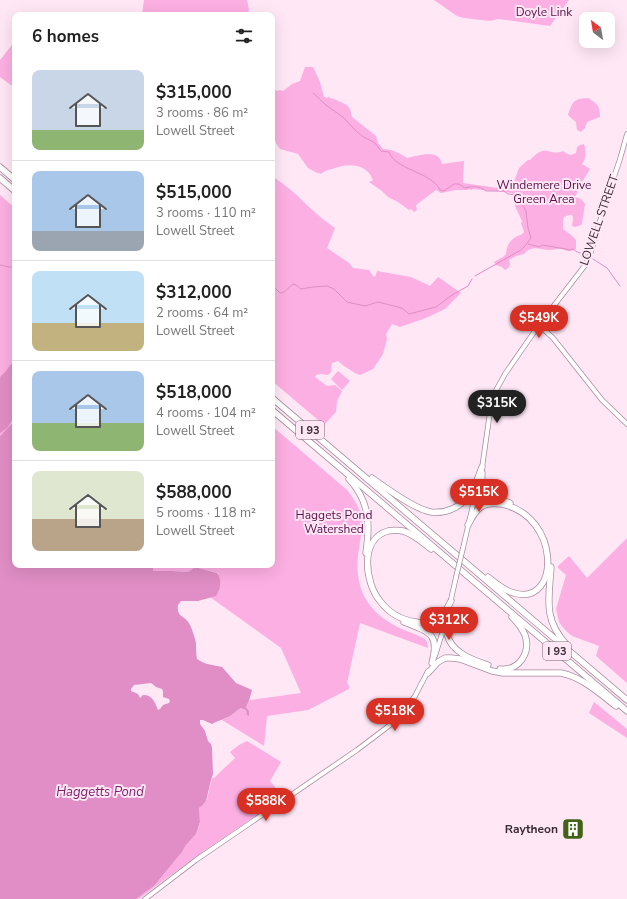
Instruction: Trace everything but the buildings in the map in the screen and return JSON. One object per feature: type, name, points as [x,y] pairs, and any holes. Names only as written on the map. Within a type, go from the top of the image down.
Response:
[{"type":"highway","points":[[0,167],[12,177]]},
{"type":"highway","points":[[2,180],[12,188]]},
{"type":"highway","name":"I 93","points":[[275,401],[627,700]]},
{"type":"highway","name":"I 93","points":[[275,413],[627,711]]},
{"type":"highway","points":[[347,462],[413,505],[434,512],[448,511],[463,503],[474,488],[482,467]]},
{"type":"highway","points":[[335,464],[357,488],[366,508],[369,527],[364,569],[370,590],[379,605],[389,614],[398,620],[425,631],[430,635],[435,646],[432,663]]},
{"type":"highway","points":[[482,467],[483,486],[488,493],[495,498]]},
{"type":"highway","points":[[475,497],[484,496],[495,498],[514,505],[525,511],[536,520],[548,542],[551,556],[548,603],[554,629],[584,663]]},
{"type":"highway","points":[[455,553],[512,593],[530,593],[538,589],[543,582],[548,566],[547,548],[540,531],[524,514],[516,509],[506,506],[489,504],[482,506],[477,510],[468,525]]},
{"type":"highway","points":[[451,601],[441,617],[428,623],[406,620],[388,610],[376,596],[370,584],[367,569],[370,547],[374,540],[387,532],[397,530],[406,532],[469,577]]},
{"type":"highway","points":[[448,612],[448,636],[451,643],[459,652],[474,660],[494,667],[506,669],[516,666],[522,660],[526,652],[524,634],[517,623],[486,591]]},
{"type":"highway","points":[[428,672],[438,662],[445,658],[451,658],[460,659],[489,670],[503,673],[564,674],[582,681],[627,714]]},
{"type":"main road","name":"LOWELL STREET","points":[[145,899],[196,860],[357,750],[394,722],[412,700],[428,672],[440,643],[482,467],[494,394],[505,374],[539,325],[583,269],[588,258],[627,134]]},
{"type":"main road","points":[[539,325],[553,338],[602,400],[627,424]]},
{"type":"green space","points":[[144,0],[247,0],[249,10],[248,12],[142,12]]},
{"type":"green space","name":"Doyle Link","points":[[434,0],[569,0],[550,26],[498,19],[490,21],[464,18],[457,16]]},
{"type":"green space","points":[[12,45],[12,86],[0,77],[0,60]]},
{"type":"green space","name":"Windemere Drive Green Area","points":[[305,67],[313,67],[320,82],[324,97],[328,98],[329,96],[330,98],[347,105],[350,109],[352,117],[376,136],[378,143],[383,149],[395,152],[407,158],[427,154],[437,156],[442,164],[464,161],[463,183],[511,190],[519,168],[540,152],[563,151],[572,155],[576,153],[577,147],[584,144],[586,154],[582,164],[590,169],[575,197],[581,199],[585,204],[582,223],[581,225],[575,227],[572,226],[572,215],[564,217],[563,220],[563,229],[576,240],[576,249],[569,251],[560,249],[529,249],[524,254],[509,260],[510,266],[505,270],[496,265],[494,262],[506,254],[508,246],[512,240],[524,232],[521,223],[522,221],[515,206],[512,193],[468,189],[441,193],[436,190],[416,205],[417,210],[414,212],[388,197],[369,182],[373,180],[370,174],[361,167],[350,165],[338,167],[321,174],[308,168],[298,154],[280,149],[275,140],[275,89],[283,91],[292,84],[300,81]]},
{"type":"green space","points":[[588,98],[597,105],[600,117],[587,122],[585,128],[581,132],[577,130],[576,122],[568,115],[576,100]]},
{"type":"green space","points":[[275,178],[289,188],[319,216],[335,228],[327,248],[349,263],[353,268],[369,270],[375,277],[377,271],[411,277],[430,286],[438,277],[461,293],[445,309],[426,318],[400,327],[392,324],[386,334],[387,339],[383,354],[373,369],[360,375],[338,361],[332,363],[331,372],[328,375],[316,375],[315,377],[327,386],[335,385],[342,391],[337,401],[336,412],[324,425],[275,384]]},
{"type":"green space","points":[[0,195],[12,205],[12,423],[0,436]]},
{"type":"green space","points":[[338,371],[350,381],[342,390],[331,379]]},
{"type":"green space","name":"Haggets Pond Watershed","points":[[275,429],[347,490],[352,497],[358,507],[362,519],[362,531],[357,566],[359,583],[363,594],[371,607],[381,617],[399,628],[424,639],[427,642],[428,648],[360,623],[347,683],[349,689],[308,710],[267,716],[264,746],[222,720],[241,708],[249,711],[246,707],[250,700],[301,693],[281,648],[210,597],[216,595],[219,591],[218,573],[199,568],[275,568]]},
{"type":"green space","points":[[627,538],[627,683],[596,656],[599,646],[572,636],[565,630],[559,622],[556,609],[566,575],[558,568],[558,566],[569,556],[587,578]]},
{"type":"green space","points":[[153,568],[194,568],[188,572],[153,571]]},
{"type":"green space","points":[[594,702],[627,729],[627,738],[589,713]]},
{"type":"green space","points":[[247,741],[281,762],[270,781],[283,797],[194,858],[139,899],[136,899],[154,886],[196,834],[200,823],[199,808],[207,799],[212,778],[214,778],[235,758],[230,752]]},
{"type":"water","points":[[12,364],[12,420],[7,428],[0,433],[0,377]]},
{"type":"water","name":"Haggetts Pond","points":[[12,423],[12,568],[153,568],[153,571],[188,572],[194,568],[199,568],[217,573],[220,578],[220,587],[216,596],[198,601],[181,601],[178,605],[178,612],[188,622],[192,629],[196,643],[197,659],[207,664],[222,667],[236,683],[252,690],[246,707],[249,711],[249,716],[247,715],[246,710],[241,708],[231,716],[212,724],[200,720],[200,724],[205,731],[212,748],[213,774],[206,801],[199,808],[200,822],[196,834],[154,886],[136,899],[0,899],[0,436]],"holes":[[[151,683],[162,689],[163,697],[169,699],[170,701],[158,710],[155,702],[149,696],[143,695],[140,698],[138,694],[131,691],[134,685]]]},
{"type":"waterway","points":[[313,93],[344,118],[362,136],[375,143],[381,151],[389,152],[398,163],[430,179],[440,190],[444,191],[454,184],[459,184],[465,188],[476,187],[486,191],[504,191],[508,194],[517,195],[526,211],[531,238],[521,250],[475,276]]},
{"type":"waterway","points":[[528,244],[540,247],[542,245],[569,250],[573,249],[586,255]]},
{"type":"waterway","points":[[593,259],[607,268],[620,286]]},
{"type":"waterway","points":[[0,265],[12,267]]},
{"type":"waterway","points":[[275,288],[280,293],[284,292],[293,284],[301,289],[327,286],[334,289],[347,302],[365,306],[378,302],[402,308],[409,314],[436,307],[452,295],[468,286],[472,279]]},
{"type":"place","name":"Raytheon","points":[[573,829]]}]
